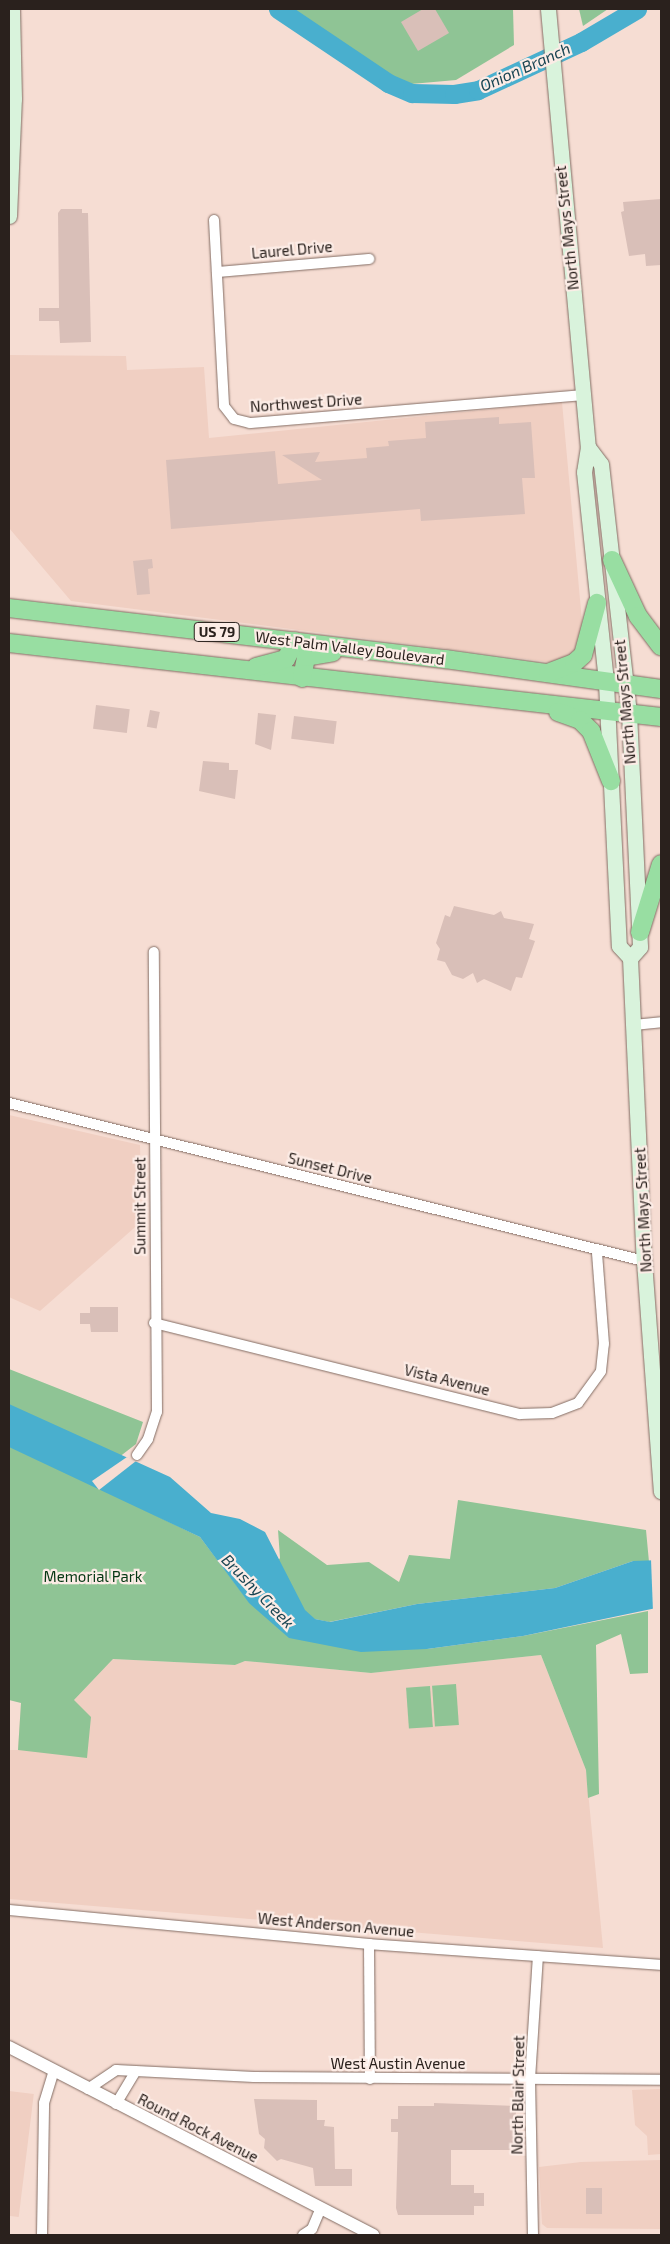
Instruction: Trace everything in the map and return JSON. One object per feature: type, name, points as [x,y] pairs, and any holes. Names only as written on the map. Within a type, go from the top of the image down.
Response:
[{"type":"highway","points":[[612,560],[636,613],[661,646]]},
{"type":"highway","points":[[547,673],[574,663],[583,655],[597,603]]},
{"type":"highway","name":"West Palm Valley Boulevard","points":[[9,608],[295,641],[547,673],[606,684],[661,689]]},
{"type":"highway","points":[[238,670],[277,664],[286,659],[295,641]]},
{"type":"highway","name":"US 79","points":[[11,644],[524,704],[661,717]]},
{"type":"highway","points":[[302,678],[306,657],[356,650]]},
{"type":"highway","points":[[524,704],[572,716],[586,724],[611,781]]},
{"type":"highway","points":[[640,932],[661,864]]},
{"type":"main road","points":[[9,216],[14,99],[12,9]]},
{"type":"main road","name":"North Mays Street","points":[[549,15],[588,447],[584,472],[606,684],[619,946],[630,958],[644,1261],[661,1491]]},
{"type":"main road","name":"North Mays Street","points":[[588,447],[601,464],[629,713],[640,932],[640,947],[630,958]]},
{"type":"street","name":"Northwest Drive","points":[[214,220],[224,406],[241,422],[582,394]]},
{"type":"street","name":"Laurel Drive","points":[[217,272],[369,259]]},
{"type":"street","name":"Summit Street","points":[[137,1455],[148,1439],[157,1412],[154,1323],[154,952]]},
{"type":"street","points":[[634,1025],[661,1022]]},
{"type":"street","name":"Sunset Drive","points":[[9,1103],[597,1252],[644,1261]]},
{"type":"street","name":"Vista Avenue","points":[[154,1323],[520,1414],[552,1413],[578,1402],[602,1371],[604,1344],[597,1252]]},
{"type":"street","name":"West Anderson Avenue","points":[[9,1910],[369,1944],[661,1965]]},
{"type":"street","points":[[369,1944],[370,2079]]},
{"type":"street","name":"North Blair Street","points":[[533,2235],[530,2079],[538,1956]]},
{"type":"street","name":"Round Rock Avenue","points":[[9,2047],[116,2104],[373,2235]]},
{"type":"street","points":[[42,2235],[44,2102],[54,2071]]},
{"type":"street","name":"West Austin Avenue","points":[[88,2089],[109,2072],[370,2079],[661,2080]]},
{"type":"street","points":[[116,2104],[134,2074]]},
{"type":"street","points":[[304,2235],[312,2229],[322,2208]]},
{"type":"shaded area","points":[[9,355],[126,356],[127,370],[204,367],[209,438],[562,402],[583,632],[580,650],[568,662],[549,662],[71,601],[9,528]]},
{"type":"shaded area","points":[[9,1115],[140,1145],[142,1221],[40,1311],[9,1297]]},
{"type":"shaded area","points":[[541,1655],[586,1770],[603,1948],[9,1899],[9,1750],[18,1750],[21,1702],[74,1700],[113,1659],[235,1665],[245,1661],[371,1673]]},
{"type":"shaded area","points":[[661,2089],[661,2154],[648,2155],[647,2136],[635,2125],[632,2090]]},
{"type":"shaded area","points":[[9,2091],[34,2094],[19,2217],[9,2216]]},
{"type":"shaded area","points":[[661,2160],[661,2229],[547,2228],[542,2224],[539,2167],[581,2162]]},
{"type":"green space","points":[[285,9],[513,9],[514,45],[456,80],[400,85],[359,63]]},
{"type":"green space","points":[[579,9],[608,9],[583,26]]},
{"type":"green space","name":"Memorial Park","points":[[9,1369],[143,1422],[136,1444],[87,1482],[200,1537],[249,1602],[280,1558],[278,1530],[327,1565],[369,1562],[399,1582],[409,1555],[450,1559],[458,1500],[646,1530],[649,1562],[633,1561],[555,1588],[417,1604],[329,1622],[315,1619],[273,1624],[427,1649],[523,1636],[648,1611],[648,1673],[630,1674],[621,1634],[596,1645],[599,1794],[588,1798],[586,1770],[541,1655],[371,1673],[245,1661],[235,1665],[113,1659],[74,1700],[91,1717],[87,1758],[18,1750],[21,1703],[9,1700]]},
{"type":"green space","points":[[456,1684],[459,1725],[435,1727],[432,1686]]},
{"type":"green space","points":[[430,1686],[433,1727],[409,1729],[406,1688]]},
{"type":"water","name":"Brushy Creek","points":[[9,1404],[170,1477],[211,1513],[240,1519],[265,1532],[305,1610],[315,1619],[330,1622],[417,1604],[555,1588],[633,1561],[661,1560],[661,1607],[523,1636],[427,1649],[361,1652],[289,1638],[249,1603],[200,1537],[9,1447]]},
{"type":"pier","points":[[127,1457],[136,1461],[99,1490],[92,1481]]},
{"type":"pier","points":[[661,1558],[661,1610],[653,1612],[651,1559]]},
{"type":"building","points":[[423,9],[435,9],[449,33],[418,51],[401,22]]},
{"type":"building","points":[[661,199],[661,265],[646,266],[645,254],[629,256],[621,212],[624,211],[623,202]]},
{"type":"building","points":[[61,209],[82,209],[82,213],[88,213],[91,342],[60,343],[59,321],[39,321],[39,308],[59,308],[58,213]]},
{"type":"building","points":[[499,417],[499,424],[531,422],[535,478],[522,478],[525,514],[421,521],[420,509],[171,529],[166,460],[275,451],[278,484],[322,480],[282,455],[320,452],[315,462],[367,458],[366,448],[389,446],[388,441],[426,438],[425,422]]},
{"type":"building","points":[[152,559],[153,568],[148,569],[150,594],[137,595],[133,561]]},
{"type":"building","points":[[96,705],[130,709],[127,733],[93,729]]},
{"type":"building","points":[[150,710],[160,712],[157,729],[147,727]]},
{"type":"building","points":[[258,713],[276,715],[271,750],[255,744]]},
{"type":"building","points":[[294,716],[337,721],[334,744],[291,739]]},
{"type":"building","points":[[203,761],[229,763],[229,770],[238,770],[235,799],[199,791]]},
{"type":"building","points":[[454,906],[494,915],[501,911],[504,918],[534,924],[529,939],[535,941],[522,978],[516,977],[511,991],[484,979],[477,983],[473,973],[463,979],[452,975],[445,962],[437,960],[440,949],[436,943],[445,915],[450,917]]},
{"type":"building","points":[[90,1307],[118,1307],[118,1332],[91,1332],[90,1324],[80,1324],[80,1313],[90,1313]]},
{"type":"building","points":[[254,2099],[317,2100],[317,2120],[325,2120],[324,2126],[334,2127],[335,2169],[352,2169],[352,2186],[315,2186],[313,2168],[281,2159],[277,2161],[264,2148],[265,2139],[259,2134]]},
{"type":"building","points":[[434,2103],[516,2106],[516,2150],[451,2150],[451,2185],[474,2185],[474,2193],[484,2193],[484,2206],[474,2206],[474,2215],[398,2215],[396,2208],[398,2132],[391,2132],[391,2119],[398,2119],[398,2106],[434,2106]]},
{"type":"building","points":[[586,2188],[602,2188],[602,2214],[586,2214]]},
{"type":"waterway","name":"Onion Branch","points":[[278,9],[388,83],[412,93],[454,94],[478,90],[581,42],[637,9]]}]
